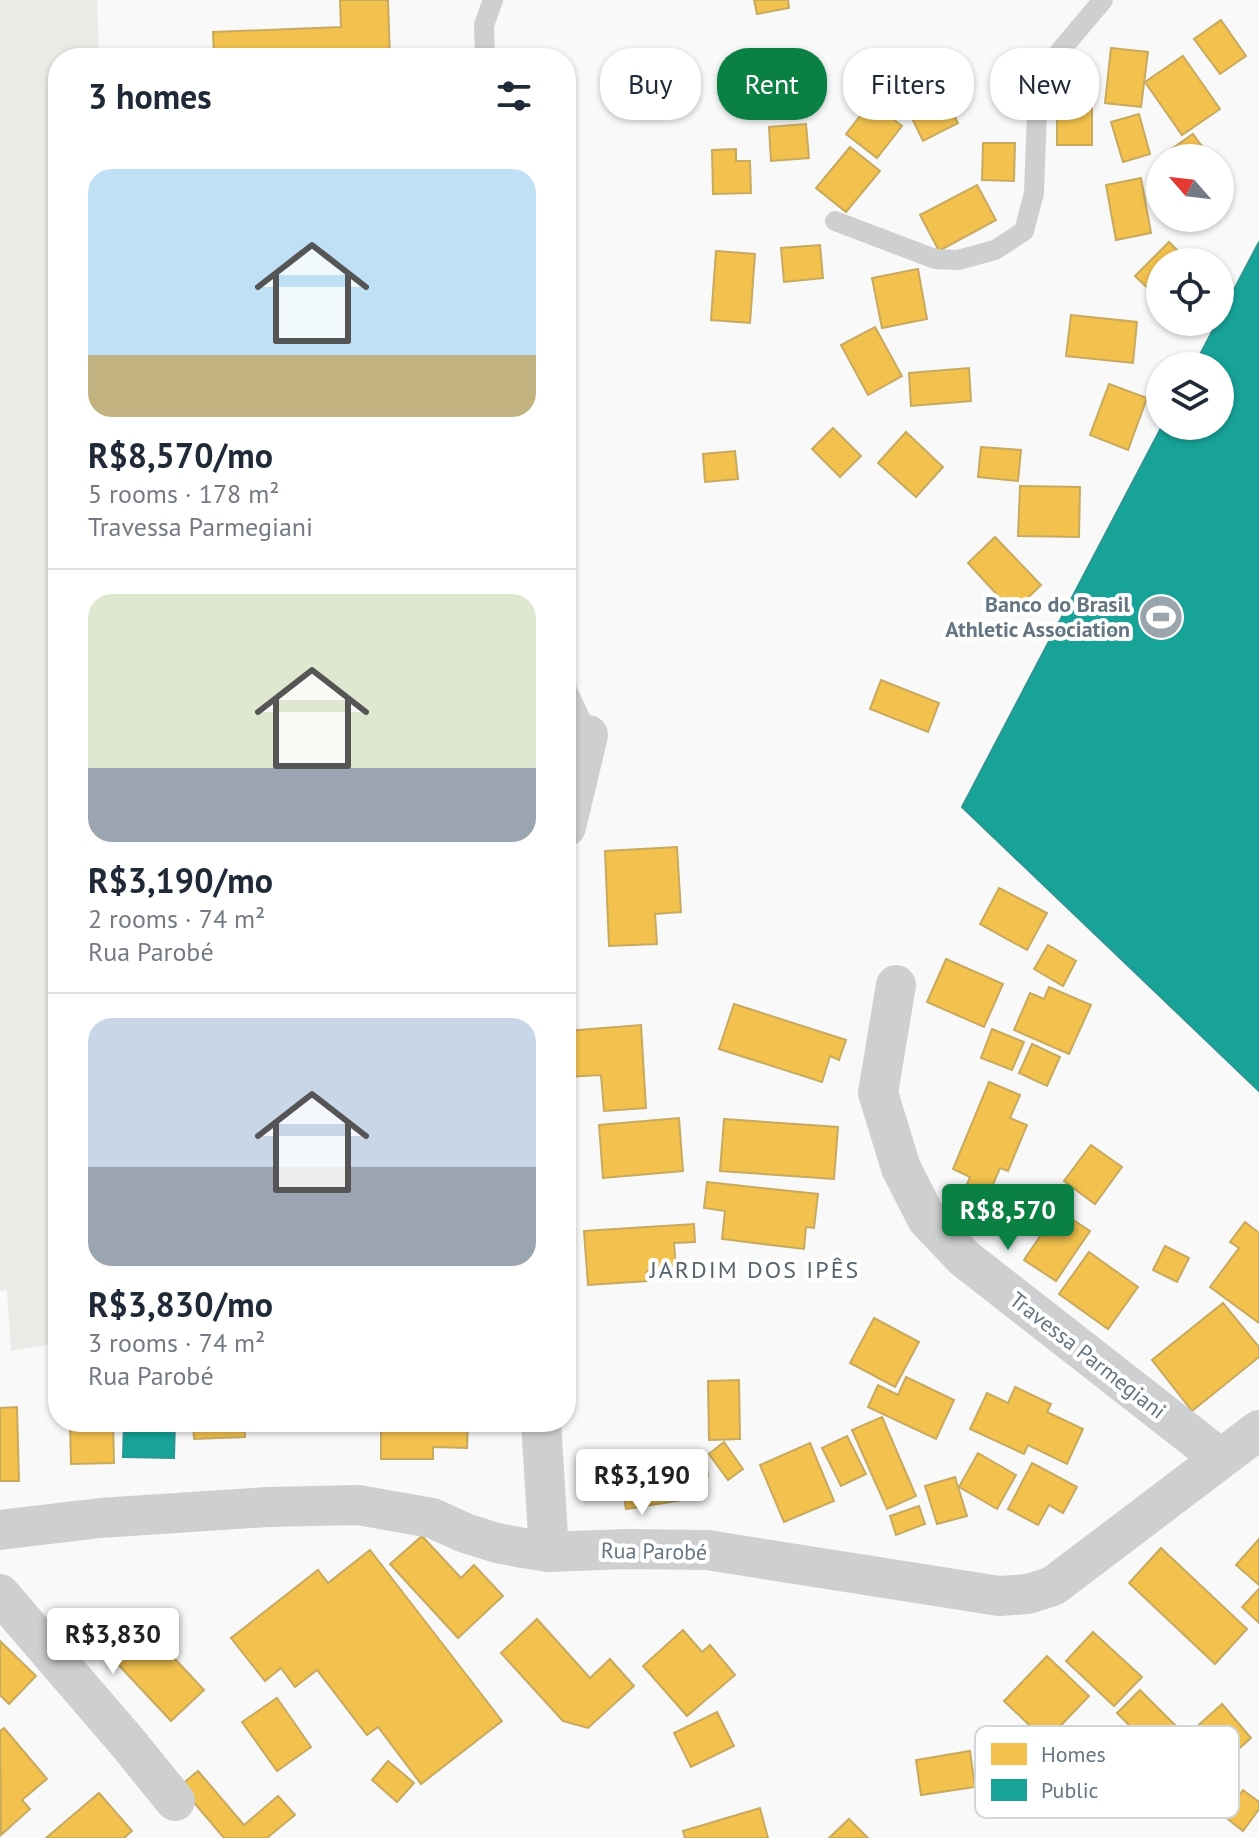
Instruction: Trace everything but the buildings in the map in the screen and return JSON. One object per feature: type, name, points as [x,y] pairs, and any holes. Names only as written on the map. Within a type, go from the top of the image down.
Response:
[{"type":"street","points":[[576,785],[588,735]]},
{"type":"street","name":"Travessa Parmegiani","points":[[896,985],[878,1093],[901,1168],[927,1219],[964,1258],[1220,1458]]},
{"type":"street","name":"Rua Parobé","points":[[0,1530],[100,1518],[268,1507],[358,1505],[432,1518],[497,1543],[549,1552],[707,1550],[999,1596],[1028,1594],[1053,1586],[1259,1430]]},
{"type":"street","points":[[542,1432],[549,1552]]},
{"type":"street","points":[[0,1594],[175,1801]]},
{"type":"lane","points":[[485,48],[484,25],[493,0]]},
{"type":"lane","points":[[835,221],[935,259],[958,260],[995,250],[1024,231],[1034,193],[1037,110],[1060,51],[1103,0]]},
{"type":"lane","points":[[576,709],[588,735]]},
{"type":"shaded area","points":[[0,0],[97,0],[99,48],[48,48],[48,1345],[11,1351],[7,1290],[0,1291]]},
{"type":"place","name":"Banco do Brasil Athletic Association","points":[[1161,617]]},
{"type":"district","name":"JARDIM DOS IPÊS","points":[[755,1270]]}]
